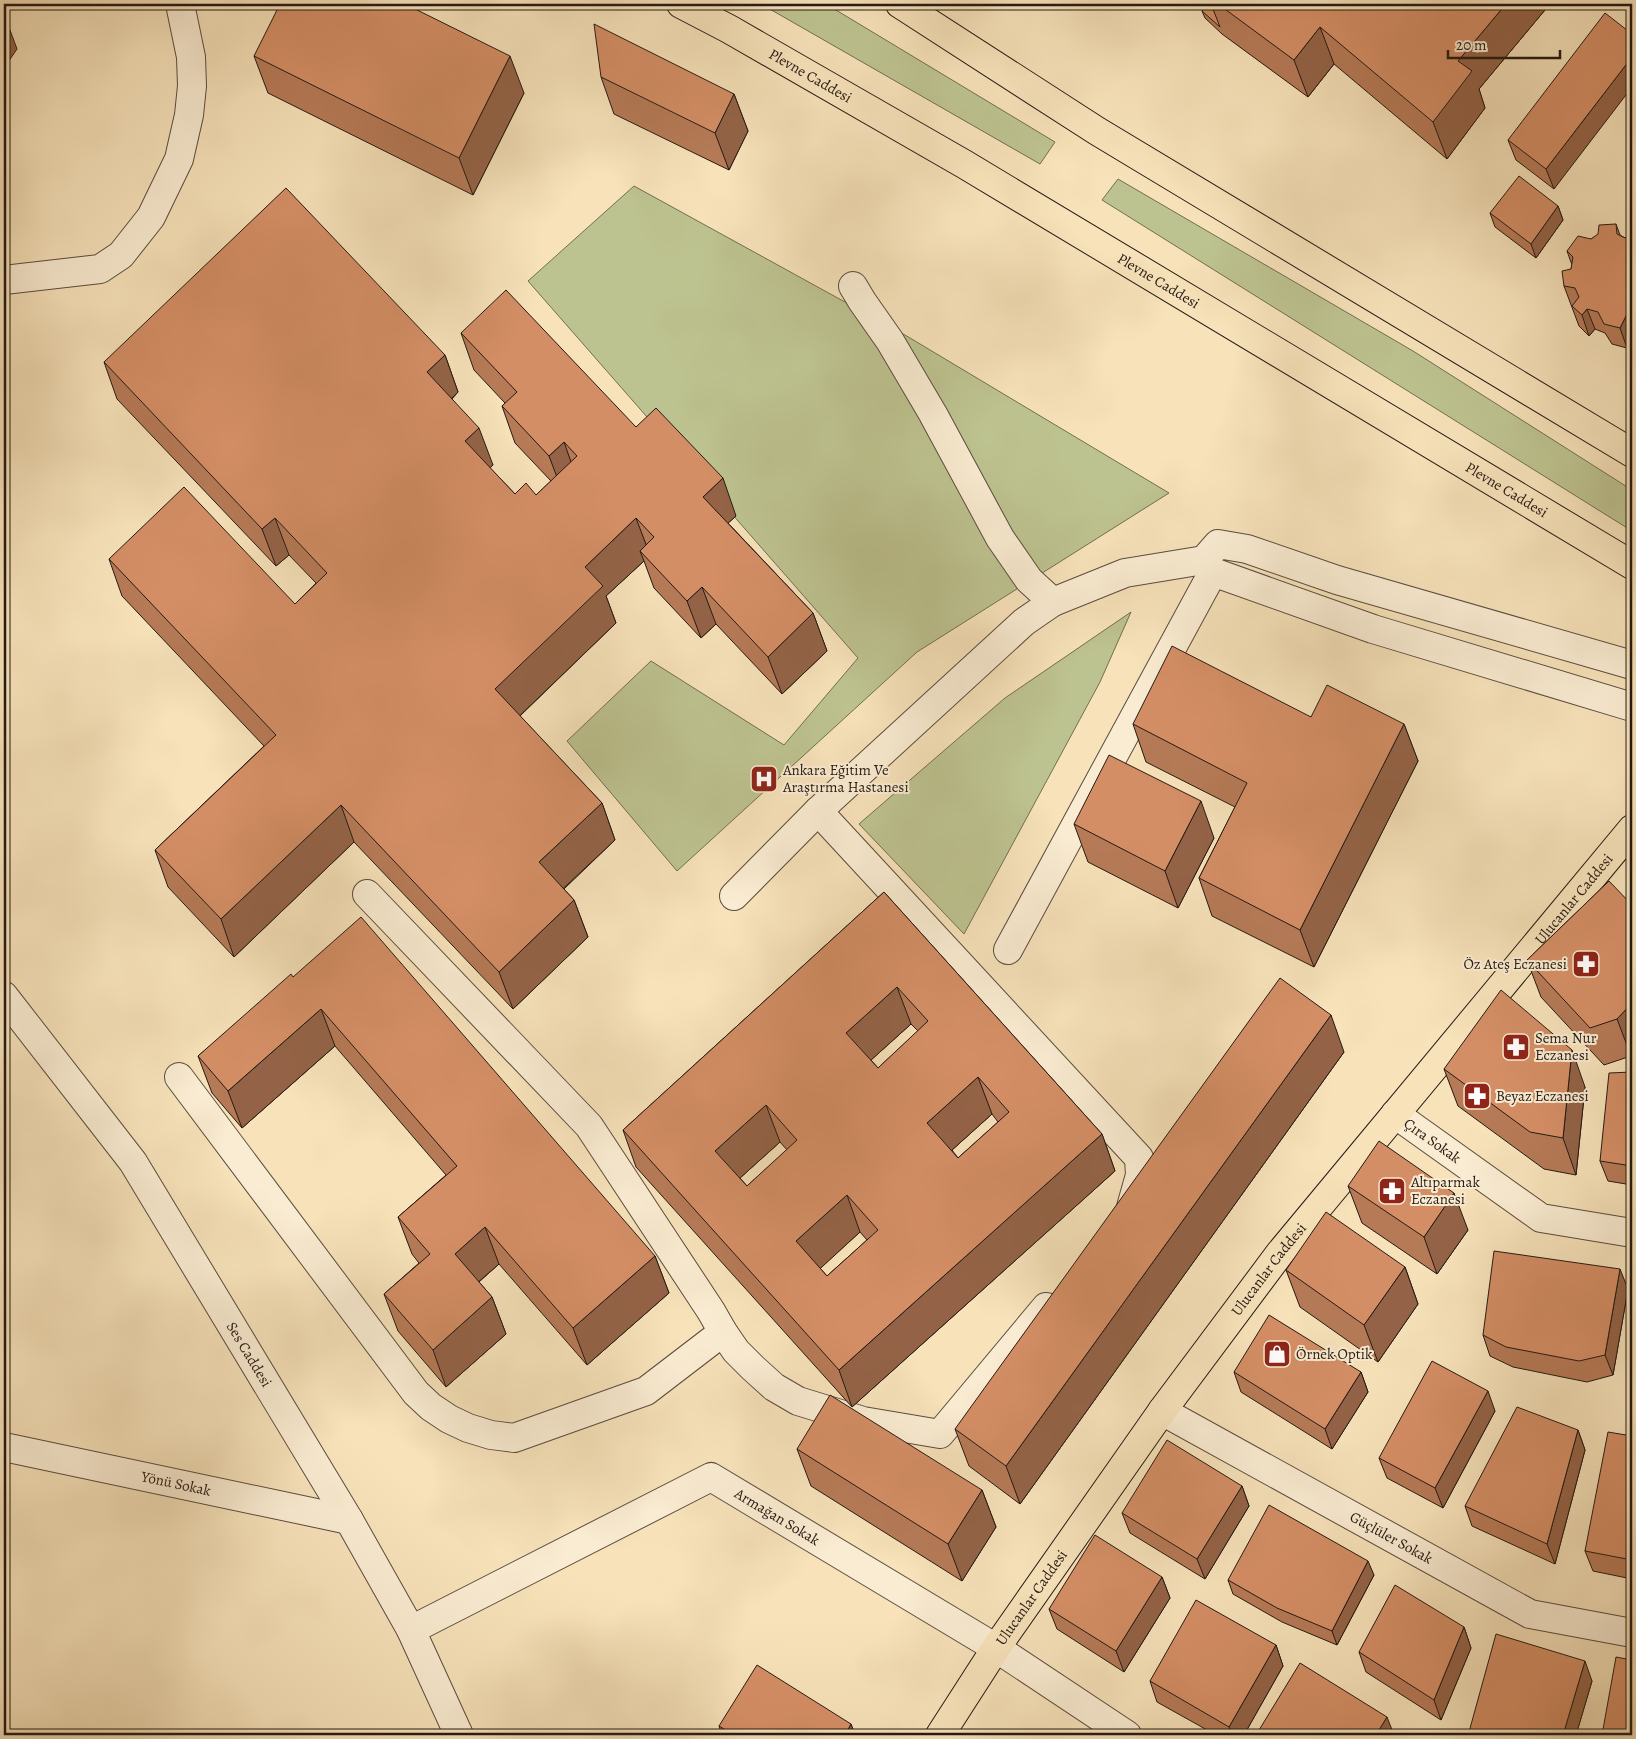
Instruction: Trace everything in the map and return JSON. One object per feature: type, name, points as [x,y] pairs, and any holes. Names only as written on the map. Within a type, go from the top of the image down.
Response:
[{"type":"main road","name":"Plevne Caddesi","points":[[681,4],[729,29],[964,164],[1632,565]]},
{"type":"main road","points":[[900,4],[1097,131],[1632,453]]},
{"type":"main road","name":"Ulucanlar Caddesi","points":[[940,1735],[996,1648],[1162,1411],[1280,1253],[1632,830]]},
{"type":"street","points":[[4,280],[100,269],[121,255],[151,217],[179,159],[189,115],[192,86],[191,57],[180,4]]},
{"type":"street","points":[[853,286],[895,349],[933,414],[1000,538],[1029,580],[1053,602]]},
{"type":"street","points":[[1008,950],[1218,544],[1247,549],[1337,580],[1632,665]]},
{"type":"street","points":[[734,896],[818,811],[1024,622],[1053,602],[1125,573],[1208,566],[1373,629],[1632,707]]},
{"type":"street","points":[[818,811],[1139,1158],[1140,1175],[1132,1205],[1113,1228]]},
{"type":"street","points":[[367,894],[588,1126],[736,1351],[774,1387],[798,1401],[863,1421],[940,1434],[1062,1289]]},
{"type":"street","name":"Ses Caddesi","points":[[4,996],[133,1162],[349,1520],[411,1630],[459,1735]]},
{"type":"street","points":[[179,1076],[416,1393],[431,1407],[449,1419],[468,1428],[490,1435],[514,1438],[646,1391],[722,1332]]},
{"type":"street","name":"Çıra Sokak","points":[[1395,1114],[1541,1218],[1632,1233]]},
{"type":"street","name":"Güçlüler Sokak","points":[[1162,1411],[1530,1614],[1632,1632]]},
{"type":"street","name":"Yönü Sokak","points":[[4,1447],[349,1520]]},
{"type":"street","name":"Armağan Sokak","points":[[411,1630],[711,1477],[996,1648],[1126,1735]]},
{"type":"green space","points":[[761,4],[826,4],[1055,142],[1040,164]]},
{"type":"green space","points":[[1118,179],[1413,351],[1632,490],[1632,531],[1102,200]]},
{"type":"green space","points":[[634,186],[905,335],[1169,493],[917,652],[677,871],[567,741],[651,661],[784,745],[858,658],[528,281]]},
{"type":"green space","points":[[1131,612],[1100,682],[964,934],[859,824],[1005,698]]},
{"type":"building","points":[[280,4],[405,4],[510,56],[459,158],[254,56]]},
{"type":"building","points":[[1207,4],[1211,4],[1220,27],[1202,11]]},
{"type":"building","points":[[1218,4],[1506,4],[1458,61],[1472,71],[1433,122],[1320,27],[1294,60]]},
{"type":"building","points":[[1605,13],[1632,34],[1632,57],[1546,169],[1508,140]]},
{"type":"building","points":[[594,24],[734,94],[715,133],[601,77]]},
{"type":"building","points":[[1519,176],[1558,206],[1531,244],[1490,213]]},
{"type":"building","points":[[286,188],[445,355],[427,372],[479,428],[465,441],[515,494],[526,483],[536,495],[577,456],[564,442],[549,456],[502,406],[517,392],[461,333],[506,290],[636,427],[656,408],[723,478],[703,497],[813,613],[768,657],[702,587],[687,601],[640,551],[654,537],[636,518],[585,567],[603,586],[495,689],[602,803],[539,862],[574,900],[499,972],[341,805],[221,919],[155,850],[276,735],[109,559],[184,487],[295,604],[327,573],[275,518],[262,529],[104,362]]},
{"type":"building","points":[[1616,224],[1617,234],[1625,238],[1632,233],[1632,309],[1630,308],[1620,328],[1604,324],[1598,312],[1587,309],[1582,315],[1572,306],[1579,297],[1575,288],[1564,286],[1562,271],[1571,269],[1573,257],[1567,251],[1578,236],[1591,239],[1598,234],[1599,225]]},
{"type":"building","points":[[1172,646],[1311,717],[1327,685],[1404,724],[1300,930],[1199,878],[1247,783],[1133,724]]},
{"type":"building","points":[[1109,755],[1201,801],[1165,871],[1074,824]]},
{"type":"building","points":[[1609,881],[1632,905],[1632,1003],[1617,1019],[1590,1028],[1527,960]]},
{"type":"building","points":[[884,892],[1102,1134],[839,1370],[623,1130]],"holes":[[[897,987],[928,1021],[878,1068],[846,1033]],[[978,1077],[1009,1112],[958,1158],[927,1123]],[[766,1105],[797,1140],[747,1186],[715,1151]],[[847,1195],[878,1230],[827,1276],[796,1241]]]},
{"type":"building","points":[[361,917],[655,1256],[573,1328],[485,1227],[455,1254],[492,1297],[433,1350],[384,1294],[430,1254],[398,1217],[457,1166],[321,1009],[228,1091],[198,1056],[291,974],[293,977]]},
{"type":"building","points":[[1280,978],[1331,1015],[1006,1466],[955,1429]]},
{"type":"building","points":[[1501,990],[1572,1050],[1563,1138],[1530,1132],[1444,1069]]},
{"type":"building","points":[[1632,1072],[1632,1166],[1600,1161],[1609,1073]]},
{"type":"building","points":[[1379,1141],[1454,1193],[1424,1237],[1348,1186]]},
{"type":"building","points":[[1326,1212],[1405,1267],[1364,1325],[1286,1270]]},
{"type":"building","points":[[1494,1251],[1620,1269],[1605,1355],[1579,1361],[1506,1347],[1483,1335]]},
{"type":"building","points":[[1269,1315],[1361,1372],[1325,1429],[1234,1372]]},
{"type":"building","points":[[1632,1350],[1632,1370],[1630,1370]]},
{"type":"building","points":[[1432,1361],[1488,1391],[1435,1488],[1379,1458]]},
{"type":"building","points":[[830,1395],[982,1490],[948,1544],[797,1449]]},
{"type":"building","points":[[1517,1407],[1578,1430],[1547,1544],[1465,1506]]},
{"type":"building","points":[[1608,1432],[1632,1436],[1632,1560],[1585,1551]]},
{"type":"building","points":[[1167,1440],[1242,1486],[1197,1559],[1122,1513]]},
{"type":"building","points":[[1269,1505],[1368,1561],[1332,1631],[1277,1608],[1228,1580]]},
{"type":"building","points":[[1095,1535],[1162,1577],[1116,1651],[1049,1609]]},
{"type":"building","points":[[1395,1585],[1464,1627],[1434,1700],[1359,1652]]},
{"type":"building","points":[[1196,1600],[1276,1645],[1229,1727],[1150,1681]]},
{"type":"building","points":[[1496,1634],[1585,1661],[1563,1735],[1478,1735],[1469,1732]]},
{"type":"building","points":[[1616,1657],[1632,1660],[1632,1735],[1602,1735]]},
{"type":"building","points":[[1300,1663],[1387,1717],[1376,1735],[1256,1735]]},
{"type":"building","points":[[757,1665],[851,1724],[845,1735],[734,1735],[719,1726]]},
{"type":"place","name":"Ankara Eğitim Ve Araştırma Hastanesi","points":[[764,779]]},
{"type":"place","name":"Öz Ateş Eczanesi","points":[[1586,964]]},
{"type":"place","name":"Sema Nur Eczanesi","points":[[1516,1047]]},
{"type":"place","name":"Beyaz Eczanesi","points":[[1477,1096]]},
{"type":"place","name":"Altıparmak Eczanesi","points":[[1392,1191]]},
{"type":"place","name":"Örnek Optik","points":[[1277,1354]]}]
